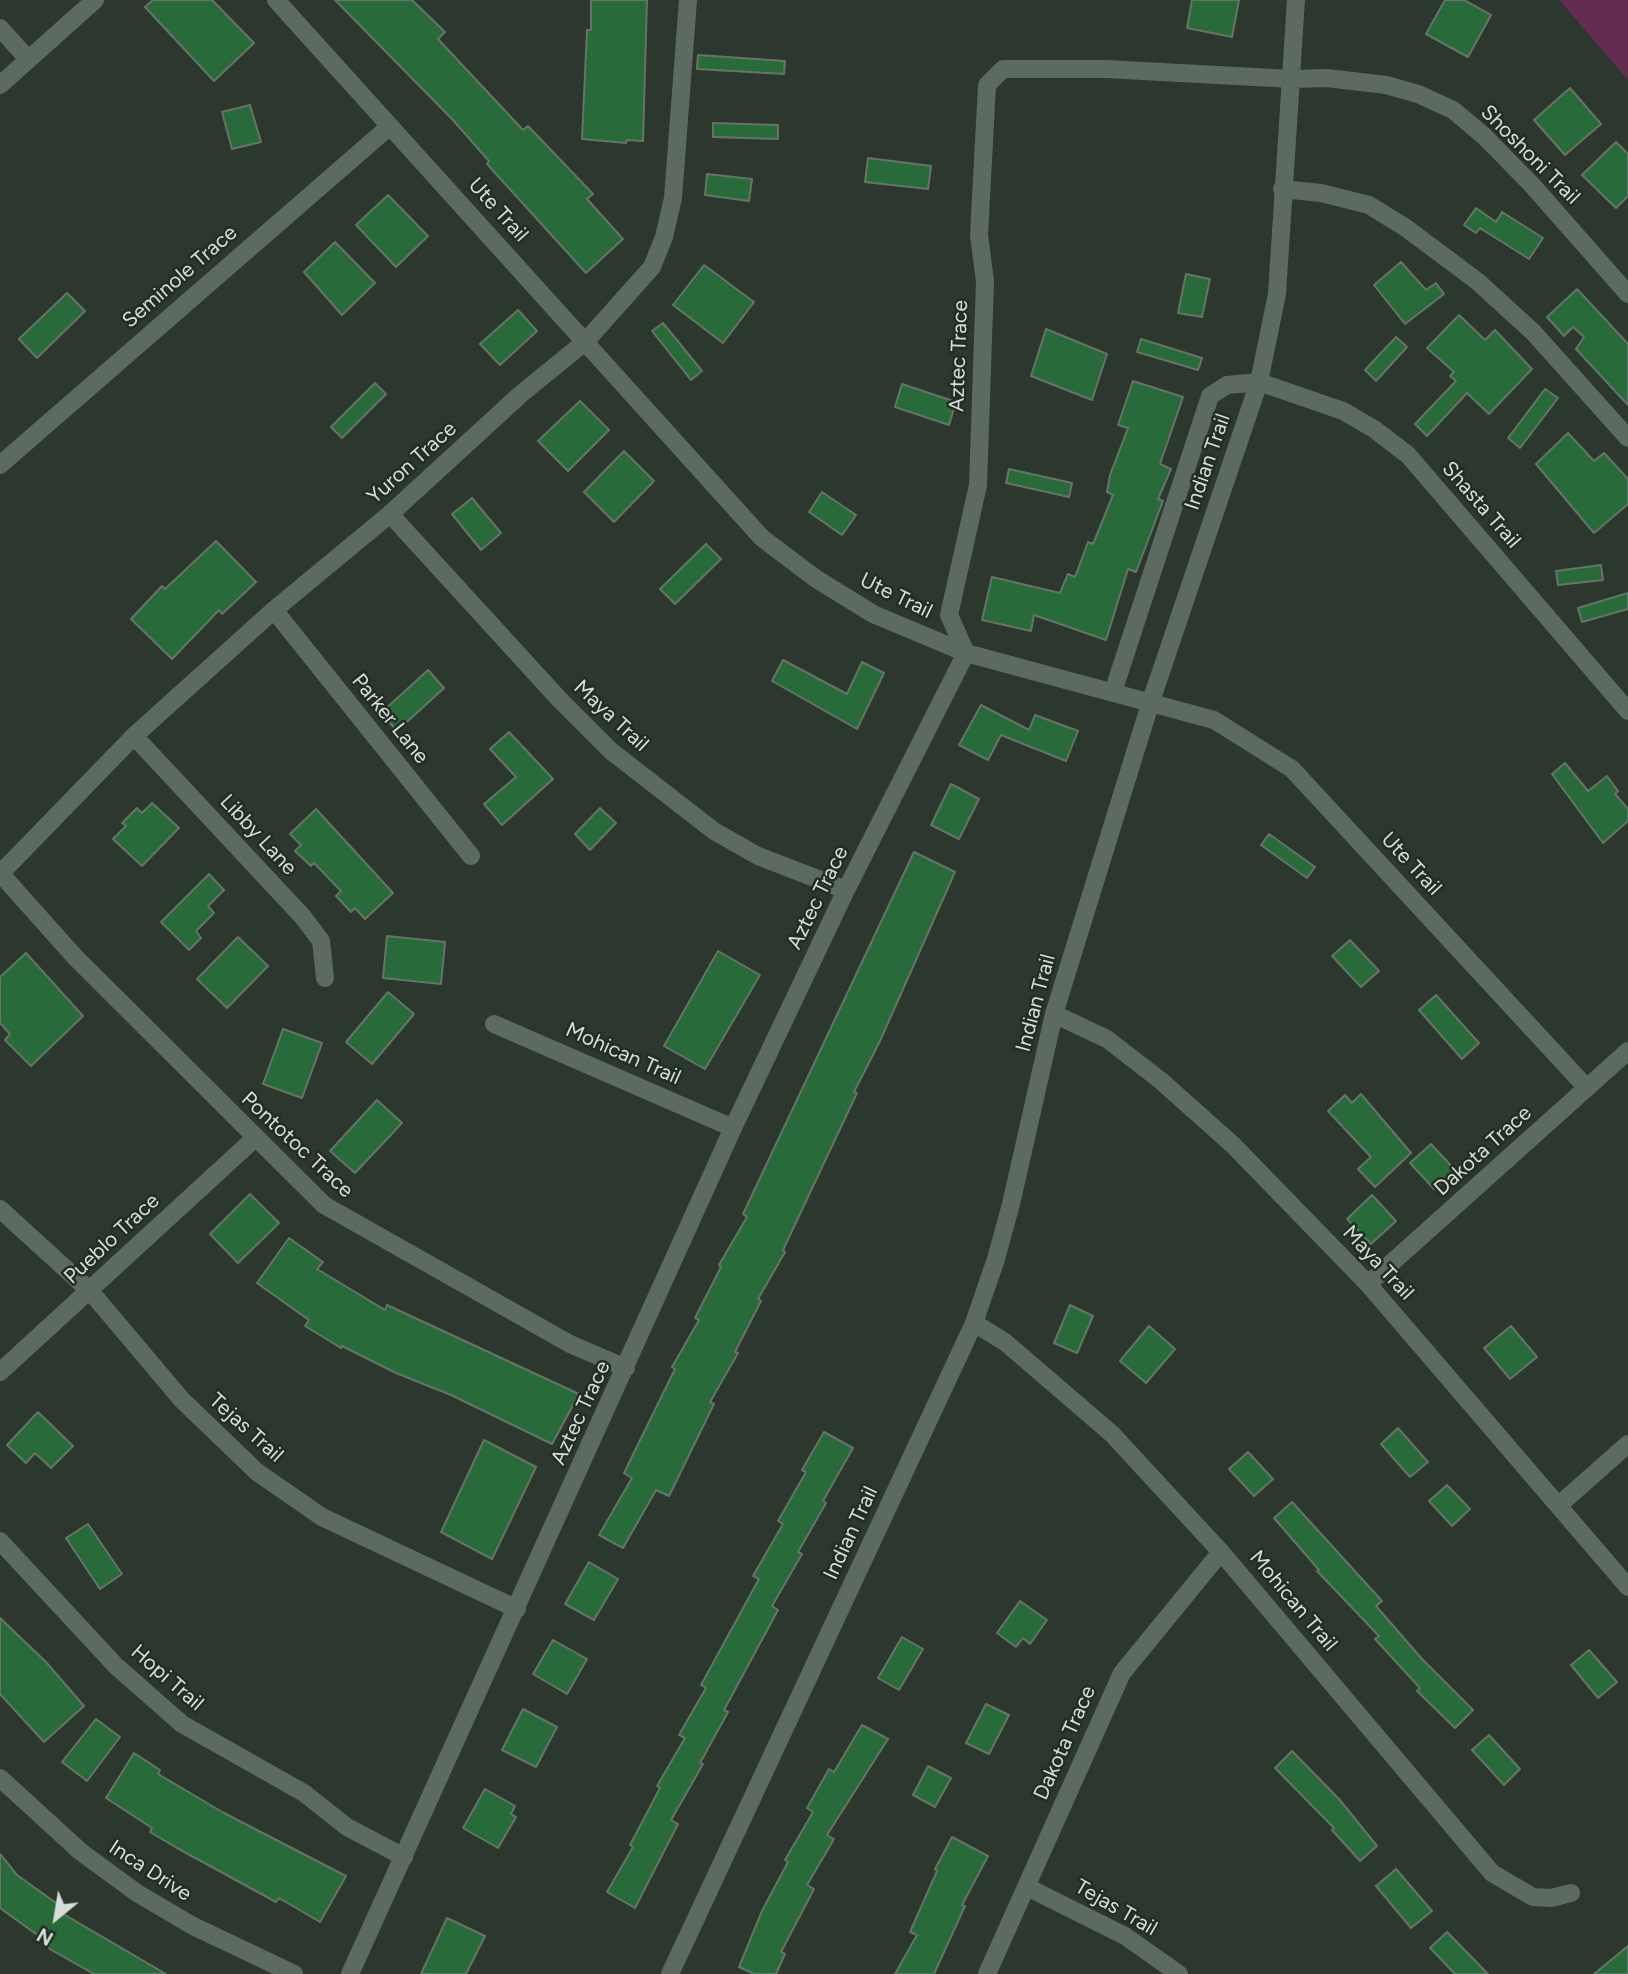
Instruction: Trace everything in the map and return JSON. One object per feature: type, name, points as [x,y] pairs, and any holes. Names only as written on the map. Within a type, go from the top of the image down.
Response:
[{"type":"street","points":[[0,85],[96,0]]},
{"type":"street","name":"Ute Trail","points":[[276,0],[762,538],[815,578],[873,614],[966,653],[1214,720],[1292,769],[1587,1088]]},
{"type":"street","name":"Yuron Trace","points":[[0,873],[134,736],[274,610],[390,514],[522,394],[586,341],[652,267],[664,237],[678,142],[688,0]]},
{"type":"street","name":"Indian Trail","points":[[674,1972],[974,1323],[1012,1204],[1054,1014],[1151,701],[1259,382],[1277,294],[1296,0]]},
{"type":"street","points":[[0,28],[28,59]]},
{"type":"street","name":"Aztec Trace","points":[[350,1974],[733,1128],[846,890],[966,653],[948,615],[978,485],[985,281],[979,236],[987,85],[1003,69],[1106,69],[1292,79]]},
{"type":"street","name":"Shoshoni Trail","points":[[1292,79],[1326,78],[1386,85],[1453,110],[1532,185],[1628,294]]},
{"type":"street","name":"Seminole Trace","points":[[0,465],[390,126]]},
{"type":"street","points":[[1282,189],[1321,193],[1369,205],[1406,228],[1477,281],[1533,332],[1628,438]]},
{"type":"street","points":[[1113,692],[1210,396],[1227,385],[1259,382]]},
{"type":"street","name":"Shasta Trail","points":[[1259,382],[1343,411],[1374,429],[1408,455],[1628,711]]},
{"type":"street","name":"Maya Trail","points":[[390,514],[559,699],[611,751],[714,831],[758,856],[846,890]]},
{"type":"street","name":"Parker Lane","points":[[274,610],[471,856]]},
{"type":"street","name":"Libby Lane","points":[[134,736],[303,917],[321,941],[325,978]]},
{"type":"street","name":"Pontotoc Trace","points":[[0,873],[75,957],[254,1139],[324,1205],[351,1223],[570,1344],[626,1368]]},
{"type":"street","name":"Maya Trail","points":[[1054,1014],[1107,1040],[1160,1080],[1233,1145],[1368,1284],[1628,1587]]},
{"type":"street","name":"Mohican Trail","points":[[494,1024],[733,1128]]},
{"type":"street","name":"Dakota Trace","points":[[1368,1284],[1628,1051]]},
{"type":"street","name":"Pueblo Trace","points":[[0,1372],[254,1139]]},
{"type":"street","name":"Tejas Trail","points":[[0,1209],[90,1291],[182,1400],[257,1472],[323,1517],[516,1609]]},
{"type":"street","name":"Mohican Trail","points":[[974,1323],[1005,1342],[1070,1395],[1112,1434],[1221,1552],[1492,1873],[1533,1897],[1550,1898],[1571,1893]]},
{"type":"street","points":[[1559,1505],[1628,1444]]},
{"type":"street","name":"Hopi Trail","points":[[0,1541],[116,1666],[182,1724],[304,1793],[347,1828],[404,1857]]},
{"type":"street","name":"Dakota Trace","points":[[986,1974],[1122,1673],[1221,1552]]},
{"type":"street","name":"Inca Drive","points":[[0,1778],[81,1853],[137,1893],[193,1926],[294,1974]]},
{"type":"street","name":"Tejas Trail","points":[[1027,1886],[1125,1936],[1179,1974]]},
{"type":"shaded area","points":[[1559,0],[1628,0],[1628,80],[1599,46]]},
{"type":"building","points":[[153,0],[212,0],[254,43],[214,81],[145,7]]},
{"type":"building","points":[[335,0],[412,0],[445,32],[438,39],[523,130],[528,126],[593,194],[587,199],[623,239],[586,273],[487,164],[489,161],[452,119]]},
{"type":"building","points":[[591,0],[647,0],[643,141],[627,140],[626,143],[582,139]]},
{"type":"building","points":[[1192,0],[1239,0],[1232,37],[1187,28]]},
{"type":"building","points":[[1445,0],[1464,0],[1491,15],[1468,57],[1426,34]]},
{"type":"building","points":[[698,55],[785,61],[784,74],[697,69]]},
{"type":"building","points":[[1570,88],[1601,124],[1565,155],[1534,120]]},
{"type":"building","points":[[250,105],[261,142],[232,149],[222,112]]},
{"type":"building","points":[[713,123],[778,125],[778,139],[713,137]]},
{"type":"building","points":[[1616,142],[1628,154],[1628,196],[1616,208],[1582,175]]},
{"type":"building","points":[[868,158],[931,166],[928,189],[865,182]]},
{"type":"building","points":[[707,174],[752,179],[749,201],[705,195]]},
{"type":"building","points":[[388,195],[428,236],[396,267],[356,225]]},
{"type":"building","points":[[1476,208],[1496,222],[1502,212],[1543,238],[1529,259],[1480,228],[1476,233],[1464,225]]},
{"type":"building","points":[[335,242],[375,283],[342,315],[304,272]]},
{"type":"building","points":[[1401,262],[1426,290],[1436,283],[1444,294],[1405,324],[1374,285]]},
{"type":"building","points":[[704,265],[754,302],[723,343],[673,305]]},
{"type":"building","points":[[1186,274],[1210,279],[1202,317],[1178,313]]},
{"type":"building","points":[[1577,289],[1628,344],[1628,405],[1576,349],[1584,337],[1573,327],[1564,336],[1547,317]]},
{"type":"building","points":[[67,293],[85,311],[37,358],[19,339]]},
{"type":"building","points":[[518,310],[537,331],[500,365],[480,344]]},
{"type":"building","points":[[1459,315],[1485,340],[1495,330],[1532,369],[1489,414],[1467,393],[1427,436],[1415,424],[1456,381],[1450,376],[1454,372],[1427,348]]},
{"type":"building","points":[[663,323],[702,371],[691,380],[652,331]]},
{"type":"building","points":[[1046,329],[1107,354],[1092,400],[1031,376]]},
{"type":"building","points":[[1396,337],[1407,347],[1376,381],[1365,370]]},
{"type":"building","points":[[1141,339],[1202,358],[1198,370],[1137,352]]},
{"type":"building","points":[[1133,381],[1183,397],[1160,464],[1171,469],[1158,499],[1163,501],[1136,572],[1128,569],[1106,640],[1034,615],[1031,631],[982,620],[992,577],[1060,593],[1068,574],[1075,577],[1088,542],[1093,544],[1113,495],[1107,492],[1110,475],[1128,428],[1118,425]]},
{"type":"building","points":[[375,383],[386,394],[342,438],[331,427]]},
{"type":"building","points":[[902,384],[956,402],[949,425],[895,407]]},
{"type":"building","points":[[1545,389],[1558,398],[1520,448],[1508,438]]},
{"type":"building","points":[[580,401],[609,430],[568,471],[538,441]]},
{"type":"building","points":[[1568,433],[1594,461],[1604,453],[1628,479],[1628,504],[1594,533],[1536,464]]},
{"type":"building","points":[[624,451],[654,481],[614,522],[584,492]]},
{"type":"building","points":[[1009,469],[1072,483],[1069,497],[1006,483]]},
{"type":"building","points":[[822,492],[856,515],[842,535],[809,512]]},
{"type":"building","points":[[472,498],[501,533],[481,550],[452,514]]},
{"type":"building","points":[[216,541],[256,582],[222,614],[219,610],[172,659],[131,619],[162,586],[165,589]]},
{"type":"building","points":[[706,544],[721,559],[675,604],[660,589]]},
{"type":"building","points":[[1601,565],[1603,580],[1558,585],[1556,571]]},
{"type":"building","points":[[1628,593],[1628,609],[1582,622],[1578,608]]},
{"type":"building","points":[[783,660],[847,694],[862,662],[884,673],[857,729],[772,681]]},
{"type":"building","points":[[428,670],[444,688],[397,731],[381,713]]},
{"type":"building","points":[[981,705],[1029,730],[1035,715],[1078,731],[1066,761],[1001,735],[988,760],[959,745]]},
{"type":"building","points":[[509,732],[553,779],[502,825],[484,804],[516,777],[490,749]]},
{"type":"building","points":[[1565,763],[1588,791],[1607,776],[1618,791],[1615,794],[1628,809],[1628,821],[1603,843],[1552,774]]},
{"type":"building","points":[[951,784],[979,799],[959,839],[931,825]]},
{"type":"building","points":[[152,803],[179,828],[142,866],[113,839],[126,826],[122,823],[137,808],[142,813]]},
{"type":"building","points":[[600,808],[616,823],[590,850],[575,834]]},
{"type":"building","points":[[316,809],[393,893],[365,919],[355,908],[351,912],[336,896],[341,891],[314,863],[311,866],[295,851],[301,845],[290,834]]},
{"type":"building","points":[[1269,834],[1315,867],[1307,878],[1261,845]]},
{"type":"building","points":[[914,852],[955,872],[880,1041],[854,1092],[857,1093],[783,1250],[785,1252],[758,1299],[761,1301],[735,1352],[738,1353],[710,1402],[714,1404],[669,1496],[656,1490],[623,1548],[599,1535],[632,1478],[624,1473],[675,1369],[672,1367],[699,1320],[695,1318],[721,1267],[719,1265],[747,1217],[743,1214]]},
{"type":"building","points":[[209,874],[224,890],[208,906],[214,913],[196,931],[201,938],[189,950],[161,922]]},
{"type":"building","points":[[387,936],[445,942],[441,984],[383,978]]},
{"type":"building","points":[[238,937],[268,966],[227,1008],[197,979]]},
{"type":"building","points":[[1350,940],[1379,971],[1361,987],[1332,956]]},
{"type":"building","points":[[718,951],[760,975],[705,1069],[664,1046]]},
{"type":"building","points":[[26,953],[83,1016],[31,1066],[5,1040],[10,1034],[0,1023],[0,977]]},
{"type":"building","points":[[388,992],[414,1014],[372,1064],[346,1042]]},
{"type":"building","points":[[1436,995],[1479,1043],[1462,1059],[1419,1010]]},
{"type":"building","points":[[283,1029],[322,1043],[302,1098],[263,1084]]},
{"type":"building","points":[[1361,1094],[1411,1153],[1375,1187],[1358,1169],[1371,1157],[1328,1111],[1345,1095],[1352,1103]]},
{"type":"building","points":[[377,1100],[402,1123],[355,1173],[330,1151]]},
{"type":"building","points":[[1431,1144],[1455,1170],[1434,1189],[1410,1163]]},
{"type":"building","points":[[250,1194],[279,1223],[238,1263],[210,1234]]},
{"type":"building","points":[[1372,1195],[1396,1221],[1371,1244],[1347,1219]]},
{"type":"building","points":[[289,1238],[323,1262],[317,1269],[385,1310],[387,1305],[579,1394],[552,1444],[451,1395],[396,1373],[342,1346],[341,1348],[305,1326],[309,1320],[257,1283]]},
{"type":"building","points":[[1070,1305],[1093,1316],[1077,1353],[1054,1343]]},
{"type":"building","points":[[1149,1326],[1175,1349],[1146,1383],[1120,1361]]},
{"type":"building","points":[[1511,1326],[1537,1357],[1510,1379],[1484,1348]]},
{"type":"building","points":[[38,1412],[73,1446],[51,1468],[35,1453],[26,1463],[7,1445]]},
{"type":"building","points":[[1398,1428],[1428,1462],[1410,1477],[1381,1444]]},
{"type":"building","points":[[824,1432],[853,1448],[798,1552],[802,1554],[772,1606],[778,1610],[724,1710],[728,1712],[700,1763],[703,1764],[671,1820],[678,1824],[635,1908],[607,1892],[633,1847],[630,1845],[660,1788],[657,1786],[685,1738],[679,1735],[706,1688],[701,1685],[759,1579],[753,1576],[783,1524],[778,1521],[806,1472],[802,1470]]},
{"type":"building","points":[[484,1440],[536,1467],[492,1559],[441,1532]]},
{"type":"building","points":[[1248,1452],[1273,1479],[1254,1496],[1229,1469]]},
{"type":"building","points":[[1447,1485],[1470,1509],[1452,1526],[1429,1501]]},
{"type":"building","points":[[1292,1502],[1382,1601],[1376,1606],[1422,1659],[1473,1710],[1455,1728],[1417,1691],[1420,1688],[1375,1639],[1379,1636],[1317,1571],[1319,1570],[1274,1518]]},
{"type":"building","points":[[88,1524],[122,1574],[100,1589],[66,1538]]},
{"type":"building","points":[[589,1562],[618,1579],[594,1620],[565,1604]]},
{"type":"building","points":[[1020,1601],[1047,1620],[1030,1644],[1023,1638],[1016,1647],[997,1633]]},
{"type":"building","points":[[0,1618],[46,1662],[84,1706],[44,1742],[0,1694]]},
{"type":"building","points":[[902,1637],[923,1649],[899,1690],[878,1678]]},
{"type":"building","points":[[553,1640],[587,1659],[567,1694],[533,1674]]},
{"type":"building","points":[[1589,1650],[1617,1682],[1598,1698],[1571,1665]]},
{"type":"building","points":[[986,1704],[1009,1715],[989,1754],[966,1743]]},
{"type":"building","points":[[523,1709],[557,1727],[536,1767],[502,1750]]},
{"type":"building","points":[[96,1719],[120,1737],[87,1781],[62,1762]]},
{"type":"building","points":[[862,1725],[888,1739],[827,1835],[834,1839],[807,1885],[814,1889],[781,1952],[785,1954],[776,1974],[754,1974],[739,1967],[762,1911],[788,1862],[785,1860],[813,1812],[807,1808],[829,1769],[834,1772]]},
{"type":"building","points":[[1489,1735],[1520,1769],[1504,1785],[1472,1750]]},
{"type":"building","points":[[1292,1751],[1339,1799],[1377,1846],[1360,1861],[1332,1830],[1334,1828],[1275,1768]]},
{"type":"building","points":[[134,1753],[160,1770],[158,1774],[224,1813],[346,1876],[320,1922],[279,1898],[276,1902],[177,1848],[150,1832],[152,1828],[106,1798]]},
{"type":"building","points":[[928,1766],[951,1778],[935,1807],[913,1795]]},
{"type":"building","points":[[485,1789],[515,1806],[511,1814],[516,1817],[498,1848],[463,1828]]},
{"type":"building","points":[[952,1837],[988,1856],[962,1905],[965,1906],[934,1974],[895,1974],[917,1935],[910,1932],[937,1871],[935,1869]]},
{"type":"building","points":[[0,1854],[17,1875],[63,1908],[60,1912],[166,1974],[94,1974],[48,1948],[50,1944],[0,1908]]},
{"type":"building","points":[[1396,1869],[1432,1911],[1411,1928],[1376,1886]]},
{"type":"building","points":[[447,1918],[485,1936],[466,1974],[421,1974]]},
{"type":"building","points":[[1447,1932],[1488,1974],[1455,1974],[1430,1948]]},
{"type":"building","points":[[1628,1946],[1628,1974],[1594,1974]]}]
